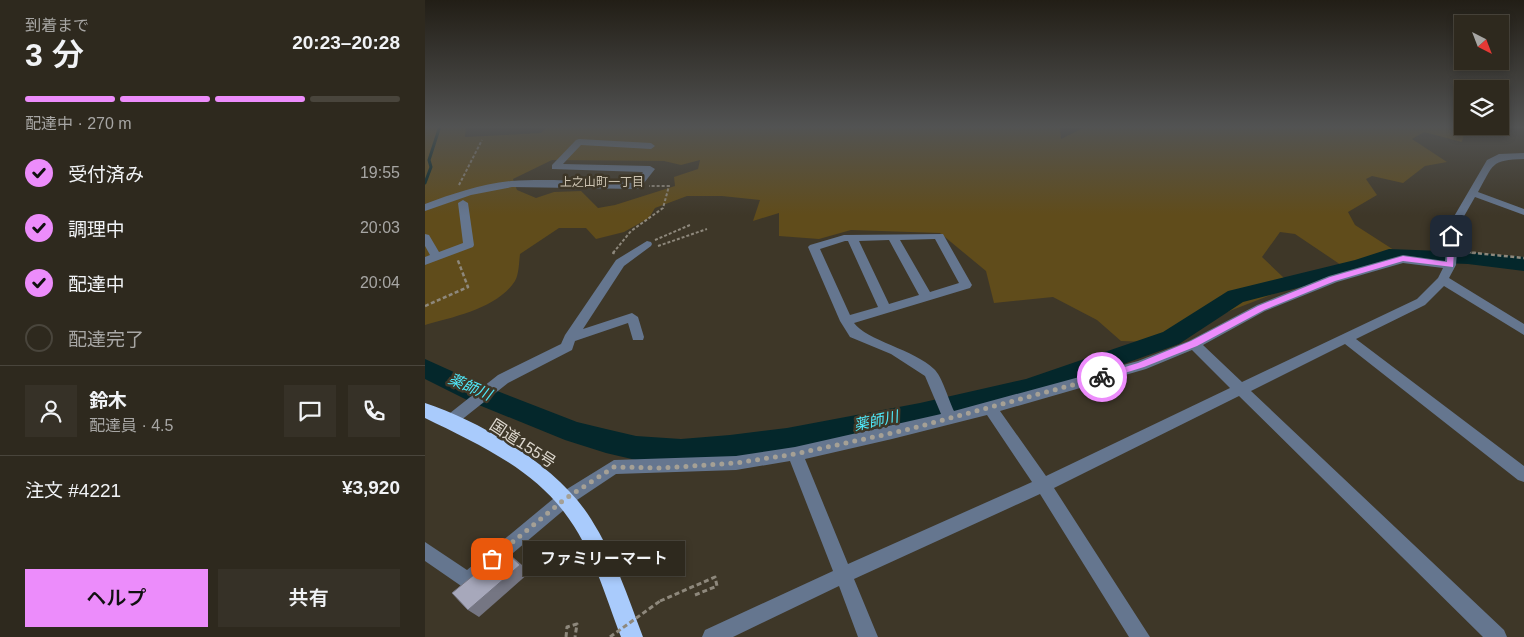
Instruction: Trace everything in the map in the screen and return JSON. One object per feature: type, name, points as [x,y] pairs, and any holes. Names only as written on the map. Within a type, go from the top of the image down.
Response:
[{"type":"highway","name":"国道155号","points":[[425,410],[450,422],[541,474],[565,499],[583,523],[598,553],[632,637]]},
{"type":"street","points":[[539,184],[566,156]]},
{"type":"street","points":[[712,637],[843,574],[1043,485],[1421,302],[1443,280],[1450,265],[1454,225],[1490,162],[1499,157],[1524,156]]},
{"type":"street","points":[[425,208],[458,200],[495,186],[539,184],[637,186],[650,169],[555,167]]},
{"type":"street","points":[[1472,193],[1524,212]]},
{"type":"street","points":[[425,261],[469,245],[458,200]]},
{"type":"street","points":[[846,321],[966,284],[939,236],[853,238],[815,247],[846,321],[855,334],[896,351],[930,373],[943,398],[950,419]]},
{"type":"street","points":[[425,237],[437,257]]},
{"type":"street","points":[[893,237],[926,296]]},
{"type":"street","points":[[853,238],[885,309]]},
{"type":"street","points":[[450,422],[503,380],[567,347],[570,338],[620,263],[647,244]]},
{"type":"street","points":[[425,551],[467,581],[565,499],[614,467],[662,468],[736,463],[795,454],[950,419],[1141,365],[1194,344],[1261,308],[1333,279],[1403,259],[1450,265]]},
{"type":"street","points":[[1443,280],[1524,330]]},
{"type":"street","points":[[570,338],[632,317],[639,337]]},
{"type":"street","points":[[1346,338],[1524,475]]},
{"type":"street","points":[[1194,344],[1497,637]]},
{"type":"street","points":[[990,408],[1043,485],[1140,637]]},
{"type":"street","points":[[795,454],[868,637]]},
{"type":"path","points":[[458,200],[476,156]]},
{"type":"path","points":[[620,263],[613,254],[618,245],[631,231],[663,208],[669,186],[637,186]]},
{"type":"path","points":[[647,244],[690,225]]},
{"type":"path","points":[[635,254],[707,229]]},
{"type":"path","points":[[425,306],[468,287],[455,250]]},
{"type":"path","points":[[1451,250],[1524,258]]},
{"type":"path","points":[[610,637],[659,601],[715,577],[717,586],[695,594]]},
{"type":"path","points":[[566,637],[567,627],[577,624],[575,637]]},
{"type":"shaded area","points":[[425,156],[1437,156],[1447,162],[1425,166],[1403,183],[1372,176],[1366,179],[1377,195],[1348,212],[1355,225],[1397,252],[1350,271],[1295,234],[1280,232],[1262,257],[1284,278],[1276,293],[1150,342],[1121,341],[1097,320],[1053,297],[994,303],[986,271],[940,233],[851,230],[819,239],[779,236],[779,213],[753,221],[760,200],[722,196],[687,196],[655,208],[649,218],[624,232],[596,239],[586,228],[559,228],[520,254],[515,281],[507,290],[487,305],[425,325]],"holes":[[[552,160],[664,161],[681,165],[700,160],[698,169],[674,177],[675,186],[615,205],[598,208],[581,191],[554,192],[536,198],[517,190],[513,179]]]},
{"type":"building","points":[[504,550],[520,565],[468,610],[452,593]]},
{"type":"waterway","points":[[425,183],[431,167],[429,160],[430,156]]},
{"type":"waterway","name":"薬師川","points":[[425,368],[478,394],[574,432],[606,441],[636,448],[681,451],[730,447],[787,440],[920,414],[1027,389],[1171,338],[1236,296],[1361,265],[1389,255],[1468,258],[1524,264]]},
{"type":"way so far","points":[[492,559],[565,499],[614,467],[662,468],[736,463],[795,454],[906,430],[1102,377]]},
{"type":"place","name":"ファミリーマート","points":[[492,559]]},
{"type":"district","name":"上之山町一丁目","points":[[602,182]]},
{"type":"route","points":[[1102,377],[1141,365],[1194,344],[1261,308],[1333,279],[1403,259],[1431,261],[1450,265],[1451,236]]}]
